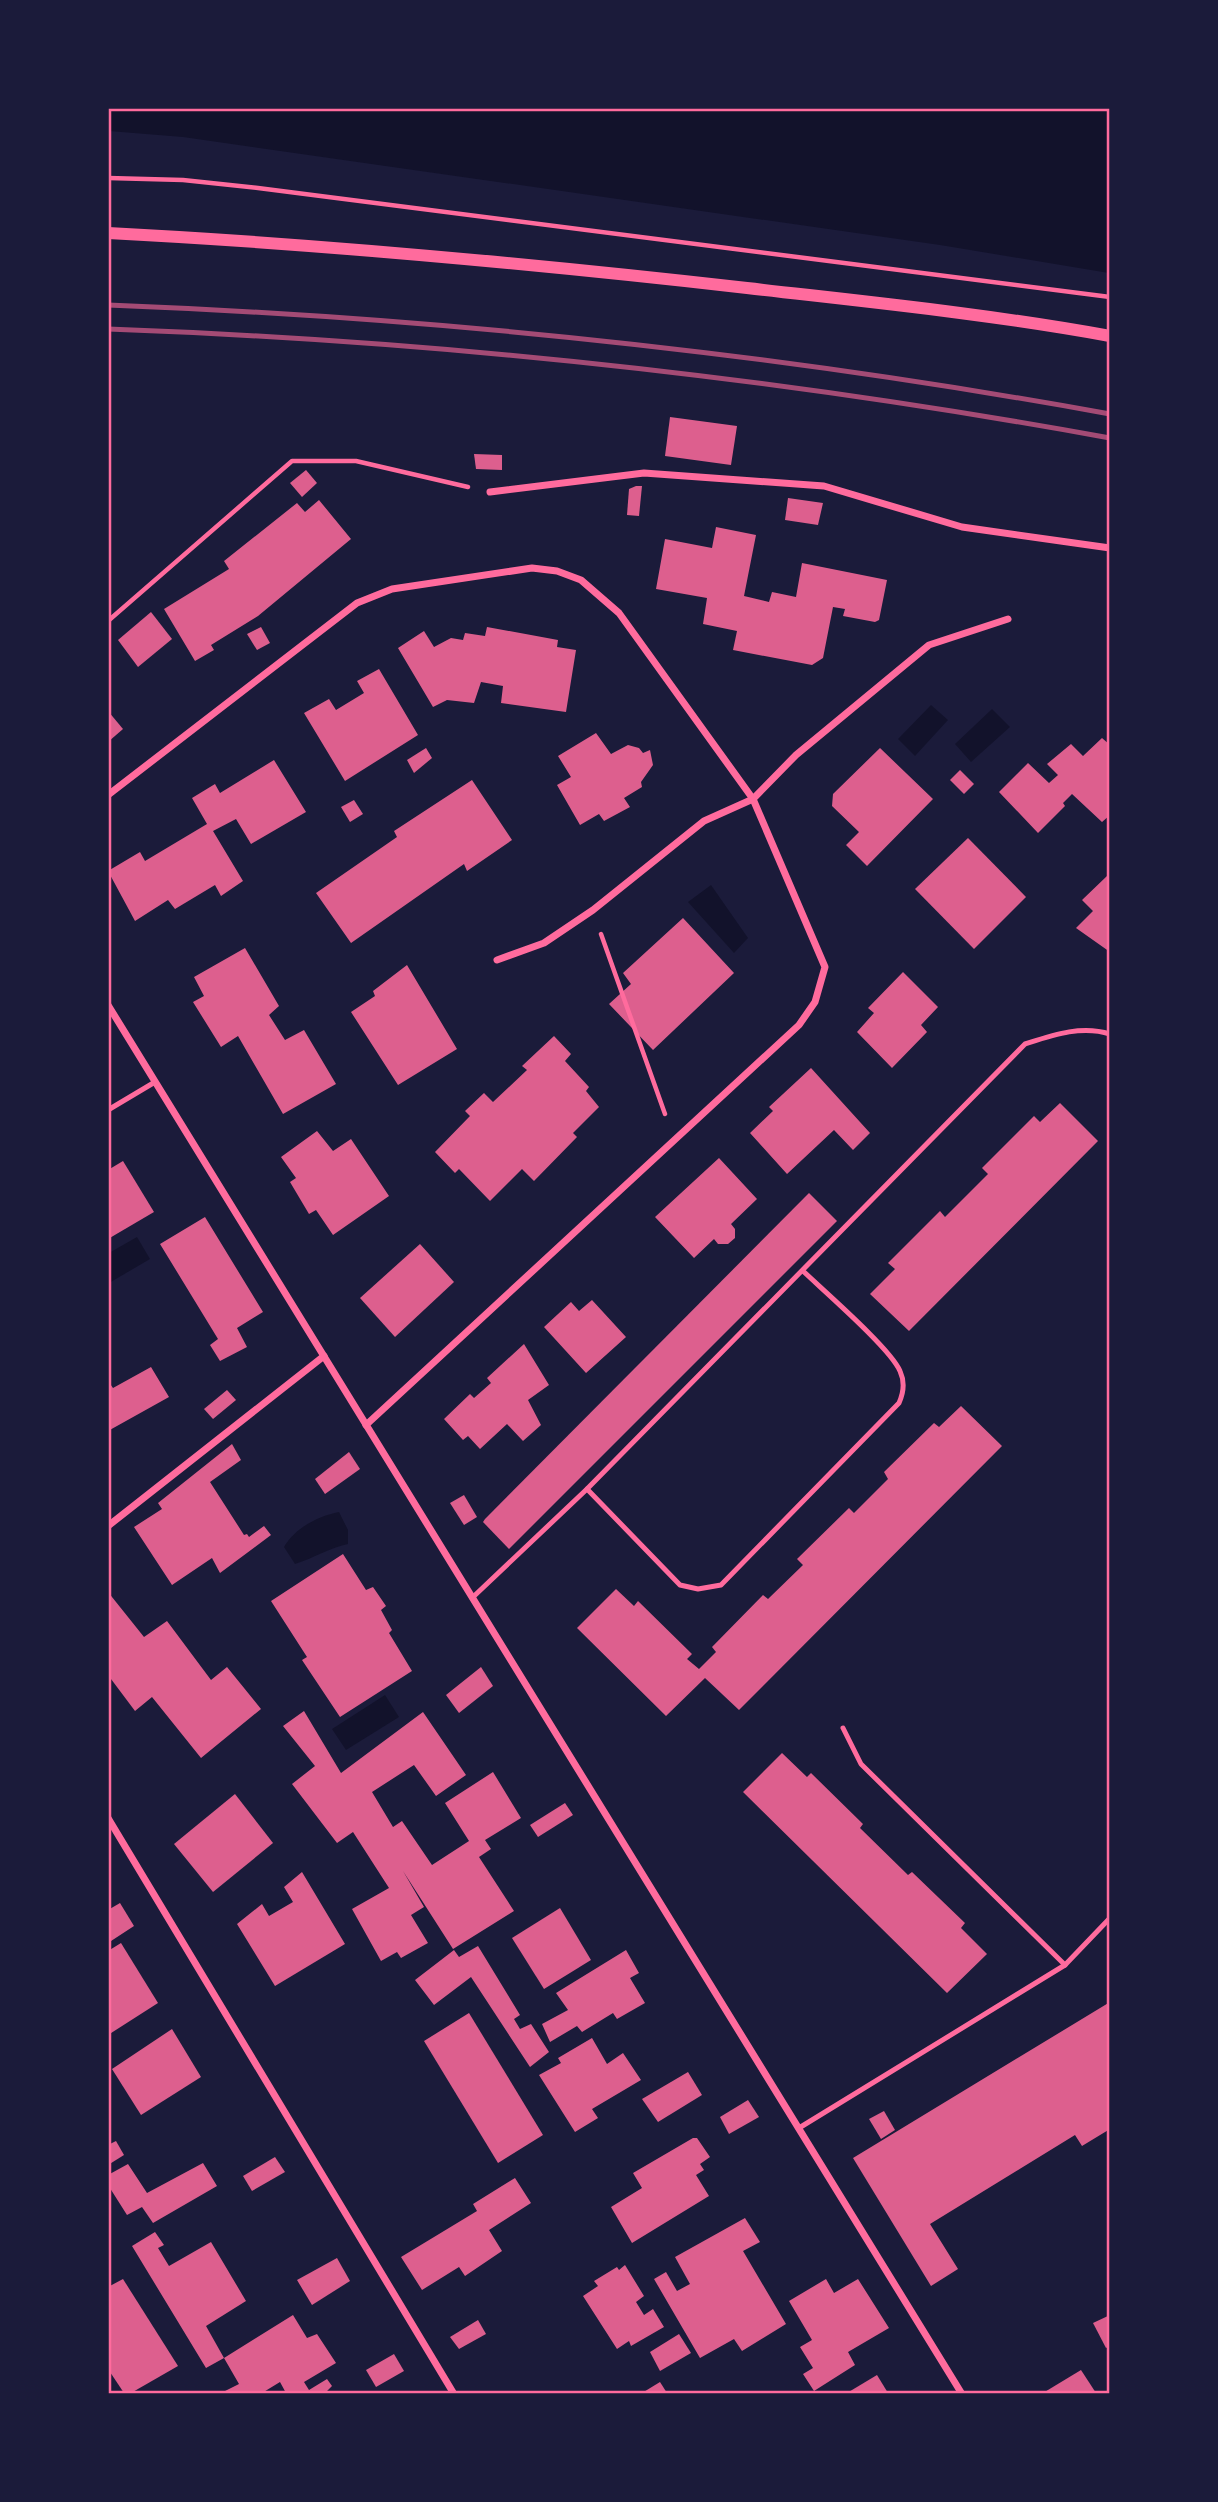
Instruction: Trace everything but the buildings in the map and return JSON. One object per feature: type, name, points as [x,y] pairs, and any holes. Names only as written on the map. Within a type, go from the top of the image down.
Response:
[{"type":"street","points":[[108,233],[394,251],[593,270],[882,304],[1110,336]]},
{"type":"street","points":[[491,492],[644,473],[824,486],[962,527],[1110,548]]},
{"type":"street","points":[[108,795],[357,603],[392,589],[532,568],[557,570],[580,580],[619,613],[754,799],[825,967],[815,1002],[799,1025],[366,1425]]},
{"type":"street","points":[[497,960],[544,943],[593,910],[704,821],[754,799],[796,755],[929,645],[1008,619]]},
{"type":"street","points":[[108,1005],[962,2393]]},
{"type":"street","points":[[108,1526],[324,1356]]},
{"type":"street","points":[[108,1818],[454,2393]]},
{"type":"lane","points":[[472,1598],[587,1489],[1025,1044],[1059,1032],[1095,1030],[1110,1034]]},
{"type":"lane","points":[[108,1110],[155,1083]]},
{"type":"lane","points":[[587,1489],[680,1585],[698,1590],[720,1584],[730,1575],[899,1403],[903,1394],[903,1382],[893,1359],[803,1271]]},
{"type":"lane","points":[[843,1728],[861,1764],[1065,1965]]},
{"type":"lane","points":[[799,2127],[1065,1965],[1110,1918]]},
{"type":"path","points":[[108,178],[183,180],[258,188],[1110,297]]},
{"type":"path","points":[[108,621],[292,461],[356,461],[491,492]]},
{"type":"path","points":[[593,910],[674,1140]]},
{"type":"shaded area","points":[[108,109],[1109,109],[1109,273],[940,245],[183,137],[109,131]]},
{"type":"shaded area","points":[[931,705],[948,720],[915,756],[898,739]]},
{"type":"shaded area","points":[[992,709],[1010,727],[971,762],[955,744]]},
{"type":"shaded area","points":[[711,885],[748,938],[734,953],[688,902]]},
{"type":"shaded area","points":[[137,1237],[150,1259],[109,1283],[109,1253]]},
{"type":"shaded area","points":[[339,1512],[348,1530],[348,1544],[295,1564],[284,1547],[294,1534],[323,1516]]},
{"type":"shaded area","points":[[385,1695],[399,1717],[346,1750],[332,1729]]},
{"type":"railway","points":[[108,305],[359,319],[611,342],[861,373],[1110,414]]},
{"type":"railway","points":[[108,329],[359,343],[611,365],[861,397],[1110,438]]}]
